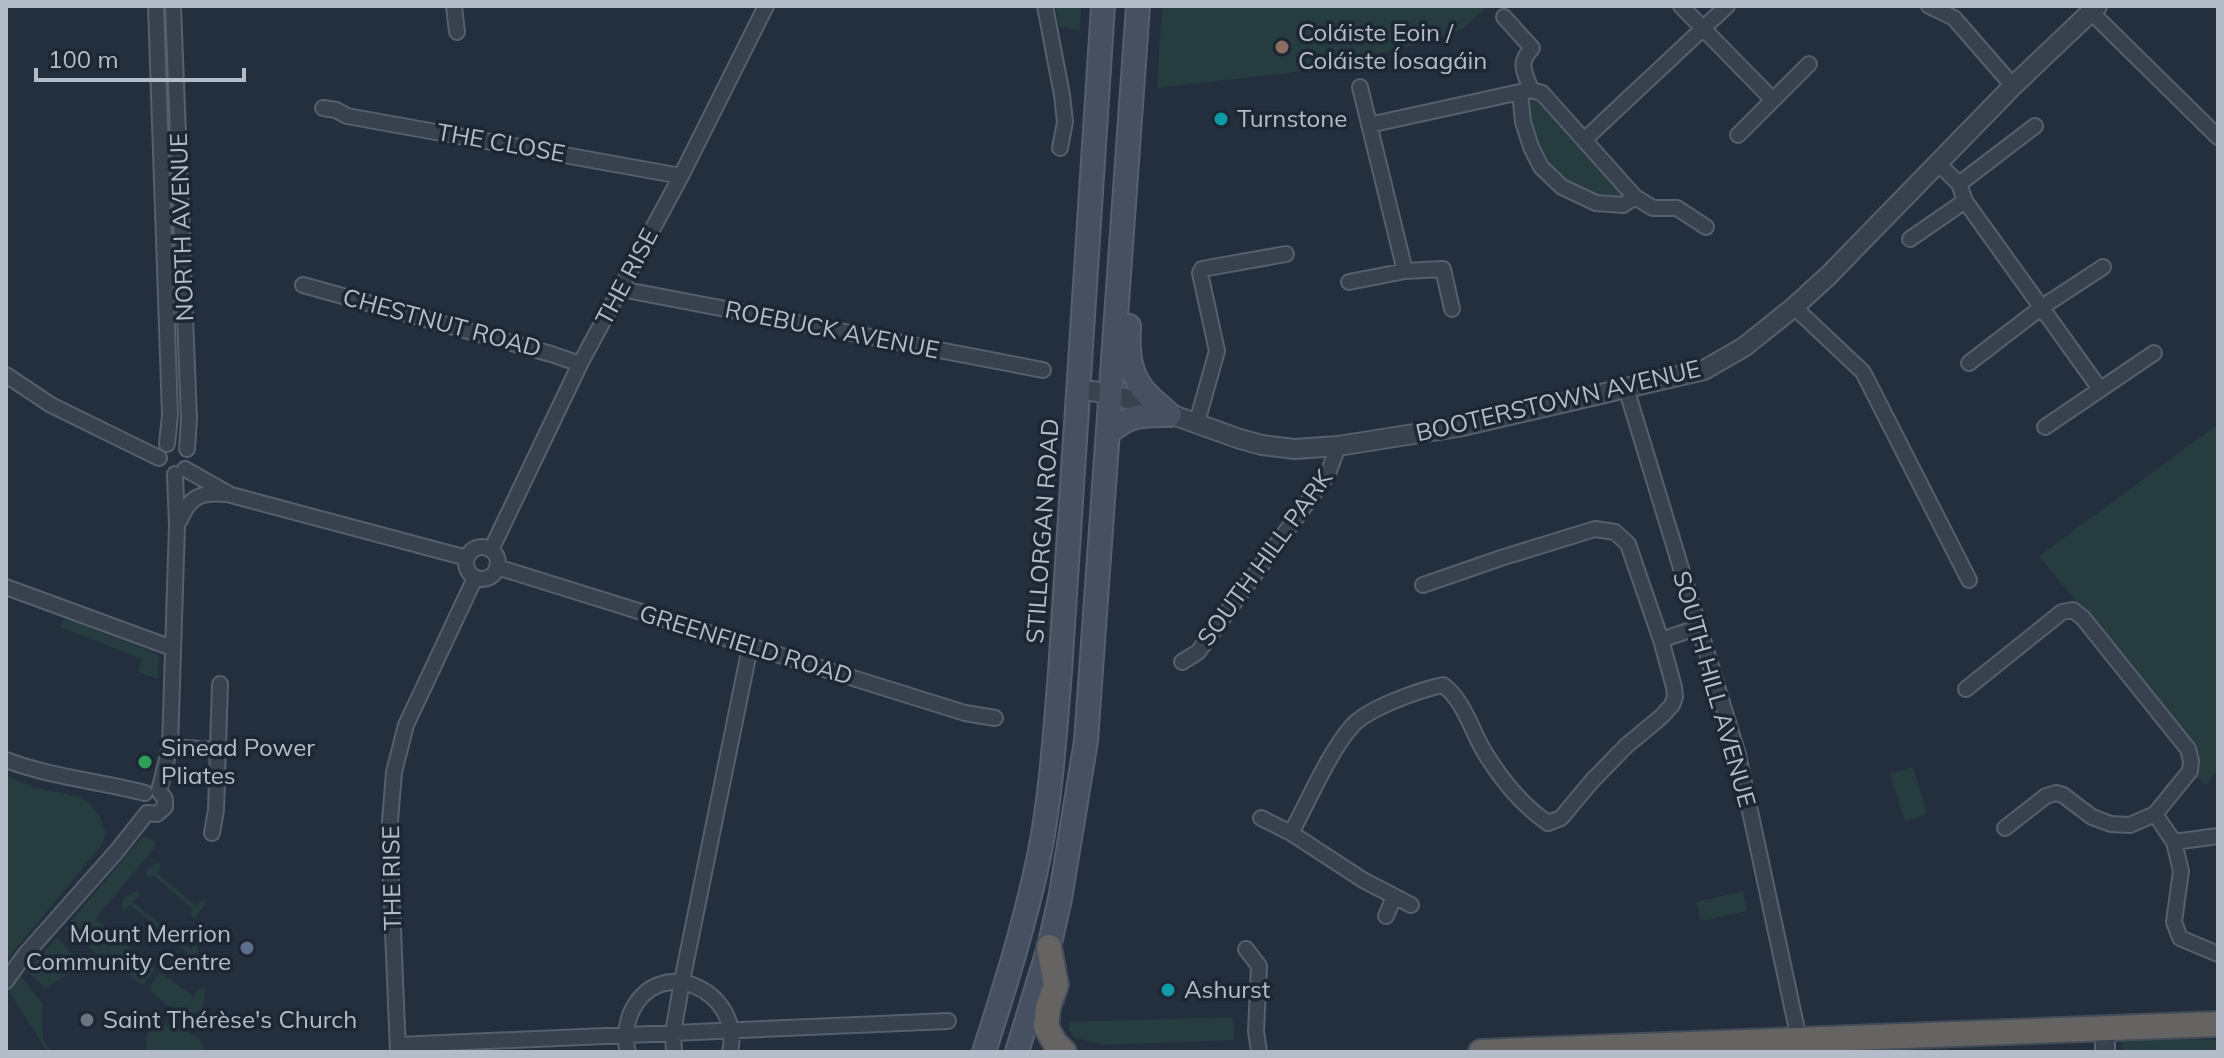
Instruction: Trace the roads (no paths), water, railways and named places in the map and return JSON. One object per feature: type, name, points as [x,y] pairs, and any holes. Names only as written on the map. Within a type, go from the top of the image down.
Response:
[{"type":"highway","points":[[1049,947],[1056,985],[1048,1007],[1046,1027],[1064,1052]]},
{"type":"highway","points":[[1481,1052],[2218,1024]]},
{"type":"main road","name":"STILLORGAN ROAD","points":[[984,1052],[1019,939],[1039,854],[1051,770],[1103,6]]},
{"type":"main road","points":[[1017,1052],[1049,947],[1068,856],[1086,741],[1138,6]]},
{"type":"main road","points":[[1119,264],[1131,283],[1128,348],[1133,371],[1142,388],[1170,415]]},
{"type":"main road","points":[[1083,316],[1102,329],[1116,319]]},
{"type":"main road","points":[[1108,433],[1132,417],[1170,415]]},
{"type":"main road","points":[[1001,1000],[1012,1009],[1031,993],[1049,947]]},
{"type":"street","name":"NORTH AVENUE","points":[[156,6],[170,415],[167,444]]},
{"type":"street","name":"NORTH AVENUE","points":[[173,6],[189,419],[187,449]]},
{"type":"street","points":[[454,6],[457,32]]},
{"type":"street","name":"THE RISE","points":[[491,550],[580,364],[681,176],[766,6]]},
{"type":"street","points":[[1045,6],[1065,122],[1060,148]]},
{"type":"street","points":[[1681,6],[1773,100]]},
{"type":"street","points":[[1584,140],[1727,6]]},
{"type":"street","points":[[1929,6],[1954,18],[2013,86]]},
{"type":"street","points":[[2094,9],[2218,137]]},
{"type":"street","name":"BOOTERSTOWN AVENUE","points":[[1078,389],[1111,394],[1240,439],[1295,449],[1338,446],[1458,427],[1704,370],[1744,347],[1828,276],[2013,86],[2094,9]]},
{"type":"street","points":[[1504,17],[1532,48],[1523,57],[1523,122],[1541,167],[1562,187],[1596,203],[1623,205],[1635,197]]},
{"type":"street","points":[[1738,135],[1809,64]]},
{"type":"street","points":[[1360,87],[1405,271]]},
{"type":"street","points":[[1369,125],[1525,91],[1542,93],[1635,197],[1653,208],[1677,208],[1706,227]]},
{"type":"street","name":"THE CLOSE","points":[[323,108],[347,116],[681,176]]},
{"type":"street","points":[[1959,184],[2035,126]]},
{"type":"street","points":[[1938,163],[1959,184],[1965,201],[2100,389]]},
{"type":"street","points":[[1910,239],[1965,201]]},
{"type":"street","points":[[1197,422],[1217,351],[1200,273],[1202,269],[1286,254]]},
{"type":"street","points":[[1969,363],[2042,307],[2103,267]]},
{"type":"street","points":[[1349,282],[1405,271],[1443,269],[1452,309]]},
{"type":"street","name":"CHESTNUT ROAD","points":[[303,285],[580,364]]},
{"type":"street","name":"ROEBUCK AVENUE","points":[[621,289],[1043,370]]},
{"type":"street","points":[[1794,307],[1863,372],[1969,580]]},
{"type":"street","points":[[2045,427],[2154,353]]},
{"type":"street","points":[[6,375],[51,405],[159,458]]},
{"type":"street","name":"SOUTH HILL AVENUE","points":[[1626,388],[1738,755],[1799,1039]]},
{"type":"street","points":[[167,444],[180,444],[187,449],[189,462],[180,471],[170,473],[162,467],[159,458],[167,444]]},
{"type":"street","name":"SOUTH HILL PARK","points":[[1182,662],[1198,652],[1319,486],[1334,463],[1338,446]]},
{"type":"street","points":[[180,471],[231,495]]},
{"type":"street","points":[[147,813],[142,804],[152,792],[170,747],[180,471]]},
{"type":"street","points":[[177,525],[187,505],[214,493],[467,558]]},
{"type":"street","points":[[1291,833],[1352,726],[1367,713],[1428,688],[1443,685],[1452,691],[1503,779],[1548,823],[1561,818],[1626,746],[1650,729],[1672,705],[1674,687],[1661,640],[1628,544],[1615,532],[1595,529],[1423,585]]},
{"type":"street","points":[[477,548],[487,548],[497,558],[497,567],[491,576],[475,578],[468,571],[467,558],[477,548]]},
{"type":"street","name":"GREENFIELD ROAD","points":[[497,567],[965,713],[995,718]]},
{"type":"street","name":"THE RISE","points":[[398,1049],[389,833],[394,772],[406,725],[475,578]]},
{"type":"street","points":[[6,587],[172,648]]},
{"type":"street","points":[[1966,689],[2062,612],[2073,610],[2083,618],[2188,749],[2190,771],[2155,814],[2130,825],[2111,824],[2092,817],[2056,793],[2046,796],[2005,828]]},
{"type":"street","points":[[1661,640],[1699,627]]},
{"type":"street","points":[[674,1052],[673,1033],[682,981],[750,647]]},
{"type":"street","points":[[212,833],[216,810],[220,684]]},
{"type":"street","points":[[170,747],[217,750]]},
{"type":"street","points":[[6,760],[44,773],[164,796],[165,807],[157,814],[147,813]]},
{"type":"street","points":[[6,981],[147,813]]},
{"type":"street","points":[[2155,814],[2174,842],[2181,871],[2174,922],[2177,932],[2180,938],[2218,954]]},
{"type":"street","points":[[1261,818],[1291,833],[1363,880],[1411,905]]},
{"type":"street","points":[[2174,842],[2218,836]]},
{"type":"street","points":[[1386,916],[1394,897]]},
{"type":"street","points":[[1246,949],[1259,966],[1256,1031],[1259,1052]]},
{"type":"street","points":[[628,1052],[625,1036],[634,1006],[651,988],[666,982],[682,981],[698,986],[721,1006],[732,1031],[730,1052]]},
{"type":"street","points":[[398,1049],[948,1021]]},
{"type":"street","points":[[2105,1027],[2105,1052]]},
{"type":"place","name":"Coláiste Eoin / Coláiste Íosagáin","points":[[1282,47]]},
{"type":"place","name":"Turnstone","points":[[1221,119]]},
{"type":"place","name":"Sinead Power Pliates","points":[[145,762]]},
{"type":"place","name":"Mount Merrion Community Centre","points":[[247,948]]},
{"type":"place","name":"Ashurst","points":[[1168,990]]},
{"type":"place","name":"Saint Thérèse's Church","points":[[87,1020]]}]
